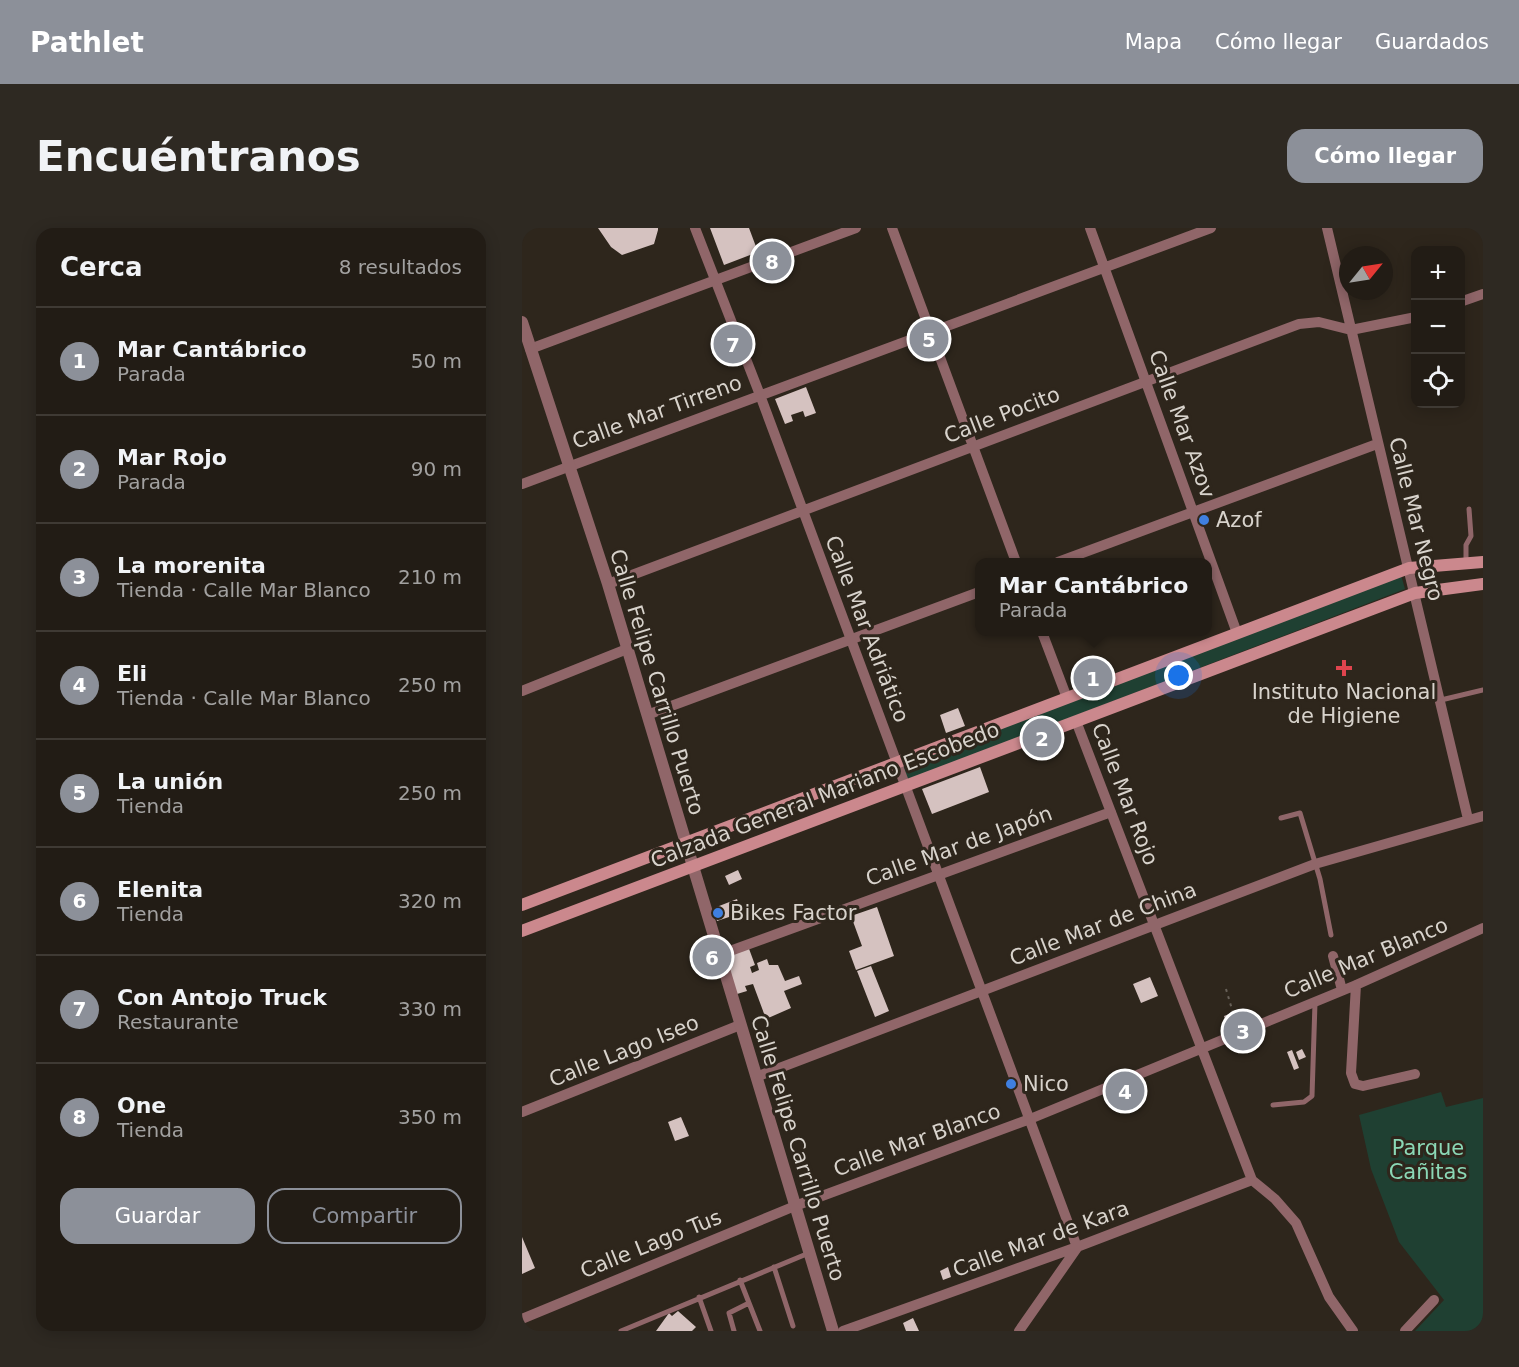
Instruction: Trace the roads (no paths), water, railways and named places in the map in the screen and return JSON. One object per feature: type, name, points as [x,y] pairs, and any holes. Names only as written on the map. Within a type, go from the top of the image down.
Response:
[{"type":"main road","name":"Calzada General Mariano Escobedo","points":[[522,905],[1409,568],[1483,562]]},
{"type":"main road","name":"Calzada General Mariano Escobedo","points":[[522,931],[1415,592],[1483,584]]},
{"type":"street","name":"Calle Mar Adriático","points":[[695,228],[760,395],[801,511],[1077,1247]]},
{"type":"street","points":[[530,349],[856,228]]},
{"type":"street","points":[[892,228],[932,330],[1015,558]]},
{"type":"street","name":"Calle Mar Azov","points":[[1090,228],[1210,558]]},
{"type":"street","name":"Calle Mar Tirreno","points":[[522,484],[1211,228]]},
{"type":"street","name":"Calle Mar Negro","points":[[1327,228],[1468,819]]},
{"type":"street","points":[[1465,301],[1483,294]]},
{"type":"street","name":"Calle Pocito","points":[[608,584],[1299,324],[1319,322],[1351,330],[1411,318]]},
{"type":"street","name":"Calle Felipe Carrillo Puerto","points":[[522,322],[608,584],[833,1331]]},
{"type":"street","points":[[1069,558],[1377,444]]},
{"type":"street","name":"Calle Mar Azov","points":[[1212,564],[1237,633]]},
{"type":"street","points":[[647,715],[975,593]]},
{"type":"street","points":[[1044,636],[1067,698]]},
{"type":"street","points":[[522,691],[627,649]]},
{"type":"street","name":"Calle Mar Rojo","points":[[1076,721],[1252,1180],[1275,1199],[1296,1223],[1329,1297],[1353,1331]]},
{"type":"street","name":"Calle Mar de Japón","points":[[719,955],[1111,812]]},
{"type":"street","name":"Calle Mar de China","points":[[756,1077],[1315,864],[1483,816]]},
{"type":"street","name":"Calle Mar Blanco","points":[[795,1206],[1030,1119],[1356,985],[1483,928]]},
{"type":"street","points":[[1333,956],[1342,990]]},
{"type":"street","points":[[1356,985],[1351,1073],[1355,1084],[1363,1086],[1414,1074]]},
{"type":"street","name":"Calle Lago Iseo","points":[[522,1112],[740,1025]]},
{"type":"street","name":"Calle Mar de Kara","points":[[843,1331],[1077,1247],[1252,1180]]},
{"type":"street","name":"Calle Lago Tus","points":[[522,1319],[795,1206]]},
{"type":"street","points":[[1019,1331],[1077,1247]]},
{"type":"street","points":[[1405,1331],[1434,1300]]},
{"type":"lane","points":[[1466,562],[1466,545],[1471,536],[1469,509]]},
{"type":"lane","points":[[1441,700],[1483,690]]},
{"type":"lane","points":[[1281,818],[1300,813],[1315,864],[1331,935]]},
{"type":"lane","points":[[1273,1105],[1304,1102],[1311,1096],[1316,1001]]},
{"type":"lane","points":[[621,1331],[809,1253]]},
{"type":"lane","points":[[774,1267],[793,1326]]},
{"type":"lane","points":[[740,1280],[760,1331]]},
{"type":"lane","points":[[699,1297],[711,1331]]},
{"type":"lane","points":[[734,1331],[729,1313],[749,1303]]},
{"type":"place","name":"One","points":[[772,261]]},
{"type":"place","name":"La unión","points":[[929,339]]},
{"type":"place","name":"Con Antojo Truck","points":[[733,344]]},
{"type":"place","name":"Azof","points":[[1204,520]]},
{"type":"place","name":"Instituto Nacional de Higiene","points":[[1344,668]]},
{"type":"place","name":"Mar Cantábrico","points":[[1093,678]]},
{"type":"place","name":"Mar Rojo","points":[[1042,738]]},
{"type":"place","name":"Bikes Factor","points":[[718,913]]},
{"type":"place","name":"Elenita","points":[[712,957]]},
{"type":"place","name":"La morenita","points":[[1243,1031]]},
{"type":"place","name":"Nico","points":[[1011,1084]]},
{"type":"place","name":"Eli","points":[[1125,1091]]},
{"type":"park label","name":"Parque Cañitas","points":[[1428,1160]]}]
